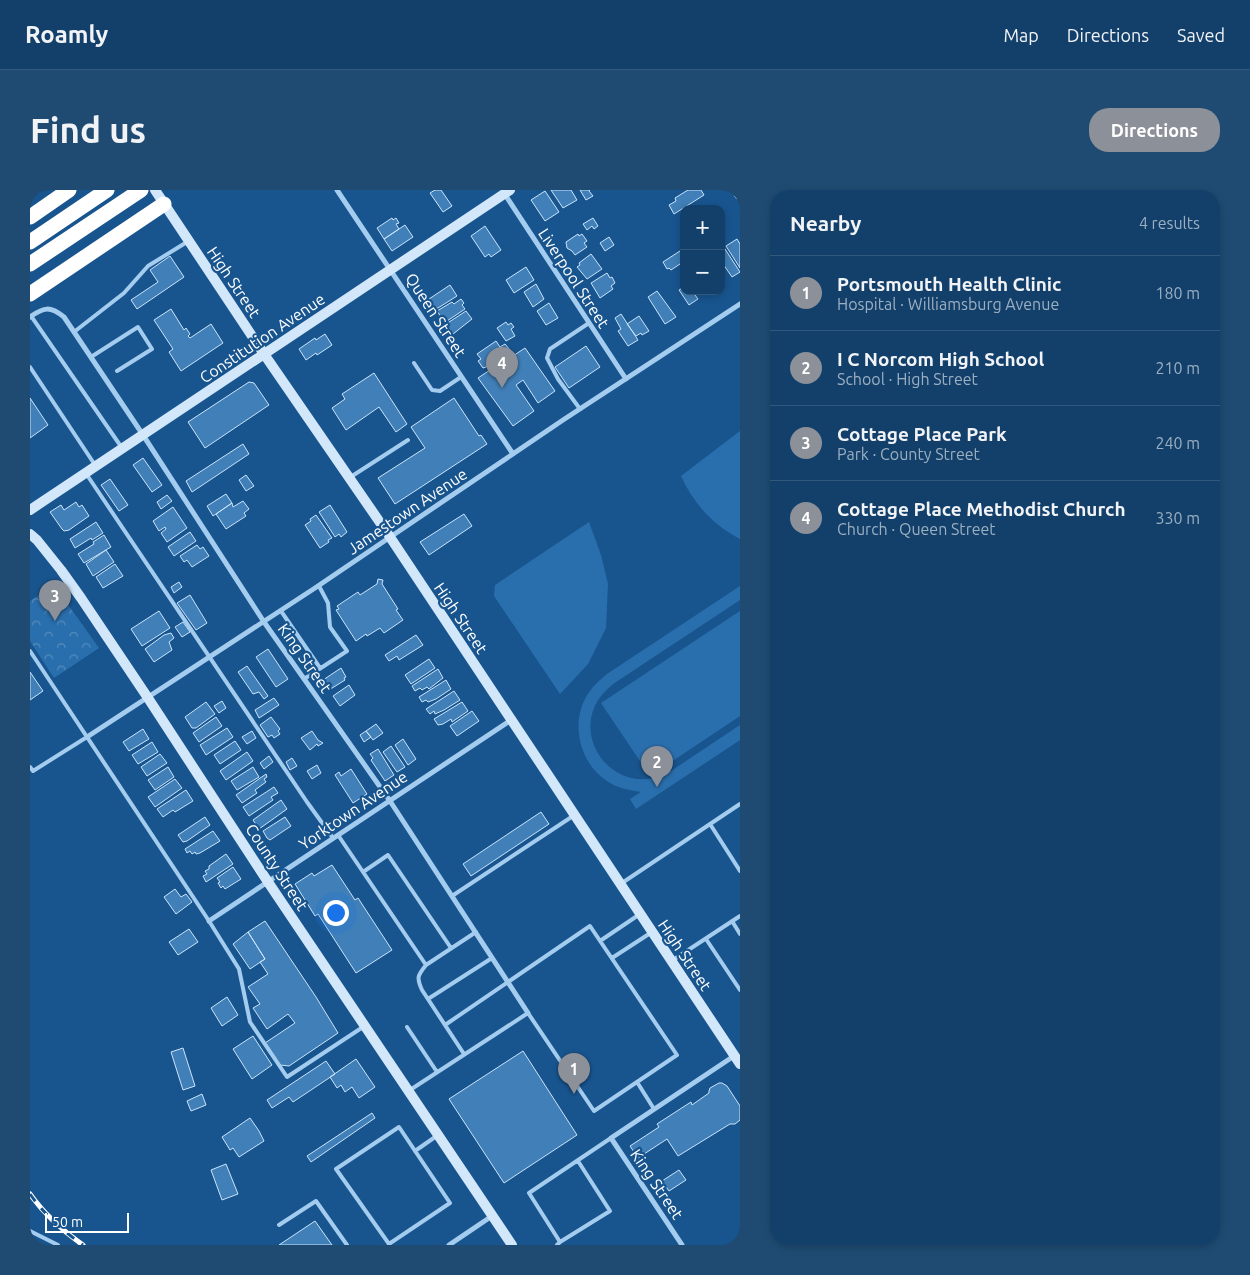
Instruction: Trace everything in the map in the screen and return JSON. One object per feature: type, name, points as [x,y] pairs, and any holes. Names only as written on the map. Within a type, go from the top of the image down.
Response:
[{"type":"highway","points":[[30,216],[69,190]]},
{"type":"highway","points":[[30,242],[107,190]]},
{"type":"highway","points":[[30,264],[141,190]]},
{"type":"highway","points":[[30,294],[164,204]]},
{"type":"main road","points":[[738,190],[740,194]]},
{"type":"street","name":"High Street","points":[[155,190],[264,354],[390,537],[737,1060]]},
{"type":"street","name":"Queen Street","points":[[337,190],[513,454]]},
{"type":"street","name":"Constitution Avenue","points":[[30,510],[391,270],[505,191]]},
{"type":"street","name":"Liverpool Street","points":[[505,191],[626,379]]},
{"type":"street","name":"Jamestown Avenue","points":[[87,737],[319,586],[580,409],[740,304]]},
{"type":"street","name":"King Street","points":[[30,316],[48,308],[64,317],[264,622],[390,801],[528,1013]]},
{"type":"street","name":"County Street","points":[[30,534],[61,570],[81,598],[268,882],[512,1245]]},
{"type":"street","name":"Yorktown Avenue","points":[[209,921],[512,720]]},
{"type":"street","points":[[611,1138],[654,1109],[737,1060]]},
{"type":"street","name":"King Street","points":[[611,1138],[682,1245]]},
{"type":"street","points":[[449,1245],[492,1216]]},
{"type":"lane","points":[[74,332],[124,292],[148,266],[189,241]]},
{"type":"lane","points":[[30,316],[122,448]]},
{"type":"lane","points":[[580,409],[558,379],[547,358],[550,349],[589,323]]},
{"type":"lane","points":[[91,357],[138,327],[152,349],[117,371]]},
{"type":"lane","points":[[414,363],[432,390],[440,391],[461,377]]},
{"type":"lane","points":[[30,367],[96,466]]},
{"type":"lane","points":[[349,478],[408,440]]},
{"type":"lane","points":[[85,473],[307,802],[363,872],[426,965]]},
{"type":"lane","points":[[304,679],[347,651],[330,627],[328,603],[319,586]]},
{"type":"lane","points":[[281,611],[320,668]]},
{"type":"lane","points":[[30,651],[209,921],[239,970],[250,1022],[287,1076],[365,1026]]},
{"type":"lane","points":[[30,767],[33,771],[87,737]]},
{"type":"lane","points":[[620,884],[740,804]]},
{"type":"lane","points":[[452,896],[574,815]]},
{"type":"lane","points":[[710,824],[740,871]]},
{"type":"lane","points":[[363,872],[388,855],[451,948]]},
{"type":"lane","points":[[600,941],[640,914]]},
{"type":"lane","points":[[671,961],[740,916]]},
{"type":"lane","points":[[732,922],[740,934]]},
{"type":"lane","points":[[409,1091],[528,1013],[594,1111],[677,1055],[590,926],[445,1025]]},
{"type":"lane","points":[[464,1054],[422,990],[418,982],[418,975],[426,965],[476,932]]},
{"type":"lane","points":[[612,958],[652,932]]},
{"type":"lane","points":[[706,938],[740,990]]},
{"type":"lane","points":[[428,999],[492,958]]},
{"type":"lane","points":[[407,1027],[437,1072]]},
{"type":"lane","points":[[637,1082],[654,1109]]},
{"type":"lane","points":[[398,1127],[415,1151],[450,1203],[389,1244],[336,1169],[398,1127]]},
{"type":"lane","points":[[415,1151],[439,1135]]},
{"type":"lane","points":[[578,1160],[610,1211],[558,1244],[529,1193],[578,1160],[611,1138]]},
{"type":"lane","points":[[278,1225],[316,1201],[347,1245]]},
{"type":"lane","points":[[30,1231],[58,1245]]},
{"type":"green space","points":[[740,431],[740,539],[712,520],[692,496],[681,476]]},
{"type":"green space","points":[[589,522],[601,555],[608,584],[606,628],[588,664],[560,694],[494,596],[495,585]]},
{"type":"green space","points":[[54,585],[99,648],[54,678],[30,641],[30,601]]},
{"type":"green space","points":[[740,586],[740,600],[613,684],[602,695],[594,708],[591,736],[596,749],[613,770],[625,776],[638,779],[656,778],[671,771],[740,725],[740,740],[636,809],[630,799],[641,792],[619,787],[607,781],[597,773],[583,752],[579,727],[580,714],[584,702],[592,688],[607,674]]},
{"type":"green space","points":[[740,611],[740,716],[650,776],[601,703]]},
{"type":"building","points":[[435,190],[441,190],[452,206],[443,212],[430,193]]},
{"type":"building","points":[[551,190],[571,190],[577,200],[563,208]]},
{"type":"building","points":[[580,190],[590,190],[593,196],[586,200]]},
{"type":"building","points":[[688,190],[701,190],[704,195],[688,205],[680,205],[680,210],[674,214],[669,205],[676,201],[675,198]]},
{"type":"building","points":[[545,191],[559,212],[545,221],[531,200]]},
{"type":"building","points":[[392,218],[393,220],[396,218],[399,223],[396,224],[399,229],[384,239],[377,228]]},
{"type":"building","points":[[593,218],[598,226],[594,229],[592,226],[587,230],[583,224]]},
{"type":"building","points":[[405,225],[413,237],[392,251],[384,239]]},
{"type":"building","points":[[485,226],[501,250],[491,257],[489,254],[485,257],[471,236]]},
{"type":"building","points":[[578,234],[579,236],[582,234],[587,241],[584,243],[587,247],[575,255],[567,248],[566,242]]},
{"type":"building","points":[[609,237],[614,245],[605,251],[600,243]]},
{"type":"building","points":[[737,239],[740,244],[740,268],[726,246]]},
{"type":"building","points":[[725,249],[740,272],[732,277],[725,267]]},
{"type":"building","points":[[680,251],[680,264],[671,270],[667,269],[663,262]]},
{"type":"building","points":[[591,254],[602,269],[587,279],[577,267],[580,265],[579,263]]},
{"type":"building","points":[[170,256],[184,277],[137,309],[131,300],[158,282],[150,270]]},
{"type":"building","points":[[526,267],[534,280],[514,293],[506,280]]},
{"type":"building","points":[[607,273],[615,283],[611,286],[613,289],[600,298],[591,283]]},
{"type":"building","points":[[536,284],[544,299],[533,307],[524,292]]},
{"type":"building","points":[[450,285],[457,296],[435,308],[429,299]]},
{"type":"building","points":[[657,291],[676,317],[665,324],[648,297]]},
{"type":"building","points":[[682,295],[695,295],[698,299],[689,305]]},
{"type":"building","points":[[461,299],[465,309],[447,321],[443,320],[437,311]]},
{"type":"building","points":[[549,303],[558,318],[546,325],[537,311]]},
{"type":"building","points":[[171,309],[184,330],[186,328],[190,334],[188,336],[190,338],[211,324],[223,343],[181,371],[169,352],[173,349],[154,320]]},
{"type":"building","points":[[466,311],[472,319],[453,334],[446,324]]},
{"type":"building","points":[[621,314],[638,340],[628,346],[618,331],[621,329],[615,318]]},
{"type":"building","points":[[639,316],[649,331],[636,336],[627,324]]},
{"type":"building","points":[[506,322],[508,325],[511,323],[514,327],[511,329],[515,336],[506,341],[497,328]]},
{"type":"building","points":[[325,334],[332,345],[306,360],[299,349],[315,338],[316,340]]},
{"type":"building","points":[[496,341],[500,347],[505,344],[510,350],[483,368],[478,361],[481,359],[477,354]]},
{"type":"building","points":[[586,346],[600,367],[569,388],[555,367]]},
{"type":"building","points":[[525,348],[555,391],[538,403],[523,380],[516,385],[534,411],[513,426],[478,378],[502,362],[509,372],[516,367],[510,358]]},
{"type":"building","points":[[374,373],[407,424],[396,432],[379,407],[346,430],[332,408],[345,399],[342,394]]},
{"type":"building","points":[[249,382],[254,383],[269,405],[205,448],[188,422]]},
{"type":"building","points":[[30,398],[48,425],[30,438]]},
{"type":"building","points":[[454,398],[479,436],[481,435],[487,444],[395,504],[378,478],[425,448],[411,427]]},
{"type":"building","points":[[243,444],[249,454],[192,492],[186,481]]},
{"type":"building","points":[[143,458],[162,485],[152,492],[133,465]]},
{"type":"building","points":[[246,475],[254,486],[246,491],[239,480]]},
{"type":"building","points":[[110,479],[128,505],[119,511],[101,485]]},
{"type":"building","points":[[226,494],[232,503],[213,516],[207,506]]},
{"type":"building","points":[[167,495],[172,501],[161,509],[157,502]]},
{"type":"building","points":[[243,501],[249,509],[244,513],[246,516],[226,529],[216,514],[232,503],[233,507]]},
{"type":"building","points":[[76,502],[79,507],[82,505],[89,516],[69,530],[64,531],[50,512],[61,505],[64,510]]},
{"type":"building","points":[[330,505],[347,532],[341,537],[339,534],[335,537],[319,512]]},
{"type":"building","points":[[173,507],[187,528],[167,542],[161,533],[166,529],[165,527],[159,531],[153,521]]},
{"type":"building","points":[[464,514],[472,526],[429,555],[420,542]]},
{"type":"building","points":[[316,515],[332,538],[320,548],[305,525]]},
{"type":"building","points":[[96,522],[103,533],[75,548],[70,539]]},
{"type":"building","points":[[190,532],[196,541],[174,556],[168,547]]},
{"type":"building","points":[[104,535],[111,547],[84,563],[78,554]]},
{"type":"building","points":[[197,545],[200,549],[203,547],[209,556],[192,567],[187,560],[184,562],[180,556]]},
{"type":"building","points":[[106,550],[114,562],[93,576],[86,564]]},
{"type":"building","points":[[115,564],[123,576],[103,588],[96,577]]},
{"type":"building","points":[[378,579],[383,580],[382,584],[403,620],[384,633],[380,628],[356,641],[336,610],[339,609],[337,606],[358,592],[360,595],[377,584]]},
{"type":"building","points":[[179,582],[182,587],[174,593],[171,587]]},
{"type":"building","points":[[190,595],[207,623],[196,630],[177,603]]},
{"type":"building","points":[[159,611],[170,628],[142,646],[131,629]]},
{"type":"building","points":[[183,622],[190,632],[182,637],[175,627]]},
{"type":"building","points":[[171,633],[174,638],[169,642],[172,650],[154,662],[145,649],[164,635]]},
{"type":"building","points":[[416,635],[423,645],[399,660],[397,656],[389,661],[385,655]]},
{"type":"building","points":[[268,649],[288,679],[276,687],[256,657]]},
{"type":"building","points":[[429,659],[435,668],[411,684],[405,675]]},
{"type":"building","points":[[247,666],[268,696],[264,699],[259,692],[253,694],[238,672]]},
{"type":"building","points":[[341,668],[346,677],[344,678],[345,680],[329,690],[323,680]]},
{"type":"building","points":[[438,669],[443,678],[429,689],[427,687],[422,690],[420,688],[415,691],[412,686]]},
{"type":"building","points":[[30,672],[43,691],[30,700]]},
{"type":"building","points":[[446,680],[451,689],[436,699],[422,702],[419,697]]},
{"type":"building","points":[[349,685],[355,695],[340,706],[333,696]]},
{"type":"building","points":[[454,691],[460,700],[435,714],[434,711],[430,714],[426,709]]},
{"type":"building","points":[[274,698],[279,705],[259,718],[255,710]]},
{"type":"building","points":[[222,701],[226,708],[219,713],[214,706]]},
{"type":"building","points":[[206,702],[215,714],[196,728],[192,728],[185,717]]},
{"type":"building","points":[[462,702],[468,711],[452,722],[451,719],[438,725],[434,719]]},
{"type":"building","points":[[472,711],[479,721],[457,736],[450,726]]},
{"type":"building","points":[[216,717],[222,726],[199,742],[193,733]]},
{"type":"building","points":[[271,717],[280,729],[278,731],[280,734],[274,738],[272,735],[268,737],[260,725]]},
{"type":"building","points":[[376,724],[383,733],[373,740],[366,731]]},
{"type":"building","points":[[227,728],[233,737],[206,755],[200,745]]},
{"type":"building","points":[[143,729],[149,739],[129,751],[123,742]]},
{"type":"building","points":[[252,731],[256,738],[247,744],[242,737]]},
{"type":"building","points":[[312,731],[318,740],[323,743],[318,746],[317,744],[310,750],[301,738]]},
{"type":"building","points":[[366,731],[371,737],[364,742],[360,735]]},
{"type":"building","points":[[403,739],[416,759],[408,765],[395,745]]},
{"type":"building","points":[[235,741],[241,750],[220,764],[214,755]]},
{"type":"building","points":[[152,742],[158,752],[138,764],[132,755]]},
{"type":"building","points":[[391,746],[405,767],[397,772],[383,752]]},
{"type":"building","points":[[378,749],[394,775],[385,781],[371,760],[373,758],[370,754]]},
{"type":"building","points":[[247,752],[253,761],[226,780],[220,771]]},
{"type":"building","points":[[160,754],[167,763],[147,776],[141,767]]},
{"type":"building","points":[[269,756],[273,762],[264,769],[260,763]]},
{"type":"building","points":[[292,758],[297,766],[290,770],[286,762]]},
{"type":"building","points":[[317,765],[321,773],[312,779],[307,771]]},
{"type":"building","points":[[168,767],[174,777],[155,790],[148,780]]},
{"type":"building","points":[[253,767],[259,777],[237,790],[231,781]]},
{"type":"building","points":[[351,769],[367,794],[353,803],[335,775],[339,772],[341,776]]},
{"type":"building","points":[[266,774],[267,777],[264,779],[266,782],[255,790],[257,793],[242,803],[236,795]]},
{"type":"building","points":[[175,779],[182,788],[155,807],[148,797]]},
{"type":"building","points":[[274,787],[278,793],[271,797],[273,800],[249,816],[243,807]]},
{"type":"building","points":[[186,790],[193,801],[163,817],[157,809]]},
{"type":"building","points":[[281,800],[287,809],[259,829],[253,820]]},
{"type":"building","points":[[541,812],[549,824],[471,876],[463,864]]},
{"type":"building","points":[[205,817],[210,825],[183,842],[178,835]]},
{"type":"building","points":[[285,817],[291,826],[270,840],[267,838],[263,831]]},
{"type":"building","points":[[213,831],[220,841],[200,853],[196,854],[195,852],[192,854],[190,851],[187,853],[185,849]]},
{"type":"building","points":[[226,854],[233,864],[206,882],[203,876],[207,874],[205,871]]},
{"type":"building","points":[[332,865],[355,900],[358,898],[392,950],[356,973],[318,914],[315,916],[295,884],[312,873],[314,876]]},
{"type":"building","points":[[233,867],[241,879],[225,889],[223,886],[221,888],[217,878]]},
{"type":"building","points":[[175,889],[181,897],[186,894],[192,902],[176,914],[164,897]]},
{"type":"building","points":[[265,921],[338,1033],[289,1066],[280,1065],[265,1043],[295,1023],[288,1014],[267,1029],[253,1008],[260,1004],[248,987],[268,974],[260,962],[265,959],[248,932]]},
{"type":"building","points":[[189,929],[198,942],[178,955],[169,942]]},
{"type":"building","points":[[248,932],[265,959],[250,969],[233,944]]},
{"type":"building","points":[[227,997],[238,1015],[222,1026],[211,1008]]},
{"type":"building","points":[[253,1036],[272,1065],[252,1079],[233,1049]]},
{"type":"building","points":[[183,1048],[195,1086],[183,1090],[171,1052]]},
{"type":"building","points":[[523,1051],[577,1135],[504,1183],[449,1099]]},
{"type":"building","points":[[356,1059],[375,1087],[359,1098],[352,1087],[345,1092],[341,1085],[337,1088],[330,1077]]},
{"type":"building","points":[[326,1061],[335,1074],[293,1102],[289,1097],[272,1108],[267,1100]]},
{"type":"building","points":[[719,1083],[727,1086],[740,1106],[740,1120],[735,1124],[730,1124],[678,1156],[667,1139],[638,1158],[630,1146],[659,1127],[657,1124],[691,1102],[692,1105],[709,1093],[710,1088]]},
{"type":"building","points":[[202,1094],[206,1105],[191,1111],[187,1101]]},
{"type":"building","points":[[372,1113],[375,1118],[311,1162],[307,1156]]},
{"type":"building","points":[[250,1118],[264,1141],[239,1157],[233,1148],[230,1150],[222,1137]]},
{"type":"building","points":[[226,1164],[238,1194],[222,1200],[211,1170]]},
{"type":"building","points":[[679,1170],[686,1180],[669,1191],[662,1181]]},
{"type":"building","points":[[315,1221],[332,1245],[279,1245]]},
{"type":"railway","points":[[30,1194],[54,1222],[83,1245]]},
{"type":"place","name":"Cottage Place Methodist Church","points":[[502,388]]},
{"type":"place","name":"Cottage Place Park","points":[[55,621]]},
{"type":"place","name":"I C Norcom High School","points":[[657,787]]},
{"type":"place","name":"Portsmouth Health Clinic","points":[[574,1094]]}]
